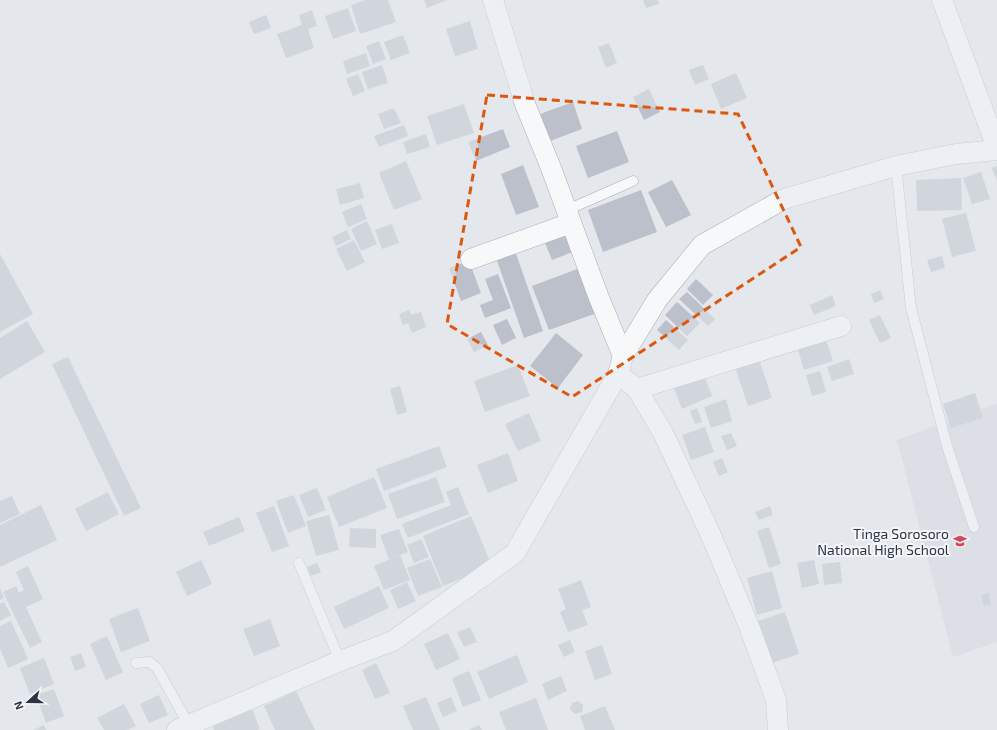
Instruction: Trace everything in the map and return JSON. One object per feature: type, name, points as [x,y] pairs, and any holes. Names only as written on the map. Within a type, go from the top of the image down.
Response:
[{"type":"street","points":[[493,0],[525,104],[599,298],[620,365],[637,389],[663,433],[710,533],[749,626],[776,700],[778,730]]},
{"type":"street","points":[[183,727],[340,661],[393,641],[515,553],[657,300],[702,244],[784,199],[896,166],[956,154],[997,149],[942,0]]},
{"type":"street","points":[[471,259],[569,216]]},
{"type":"street","points":[[637,389],[841,326]]},
{"type":"lane","points":[[896,166],[911,308],[947,446],[974,526]]},
{"type":"lane","points":[[569,216],[633,181]]},
{"type":"lane","points":[[299,563],[340,661]]},
{"type":"lane","points":[[136,663],[149,662],[157,668],[183,727]]},
{"type":"highlighted area","points":[[487,95],[738,114],[801,247],[572,397],[447,324]]},
{"type":"shaded area","name":"Tinga Sorosoro National High School","points":[[997,403],[997,642],[953,657],[897,440]]},
{"type":"building","points":[[365,0],[388,0],[396,22],[360,34],[351,5]]},
{"type":"building","points":[[424,0],[447,0],[427,8]]},
{"type":"building","points":[[643,0],[658,0],[659,4],[646,8]]},
{"type":"building","points":[[348,8],[356,31],[333,39],[325,16]]},
{"type":"building","points":[[312,10],[317,26],[308,29],[314,48],[286,58],[277,34],[302,25],[299,15]]},
{"type":"building","points":[[266,15],[271,28],[254,34],[249,22]]},
{"type":"building","points":[[470,21],[478,49],[455,56],[446,29]]},
{"type":"building","points":[[403,35],[410,53],[391,60],[384,42]]},
{"type":"building","points":[[379,41],[386,59],[373,64],[366,46]]},
{"type":"building","points":[[609,43],[617,63],[606,68],[598,47]]},
{"type":"building","points":[[366,53],[370,66],[347,74],[343,61]]},
{"type":"building","points":[[382,65],[388,83],[368,89],[362,72]]},
{"type":"building","points":[[703,65],[709,79],[695,85],[689,70]]},
{"type":"building","points":[[736,73],[747,98],[721,109],[711,84]]},
{"type":"building","points":[[358,74],[365,91],[353,96],[346,79]]},
{"type":"building","points":[[649,89],[660,112],[644,120],[633,97]]},
{"type":"building","points":[[573,102],[582,129],[550,141],[540,114]]},
{"type":"building","points":[[464,104],[474,133],[437,145],[427,116]]},
{"type":"building","points":[[394,108],[401,123],[384,129],[378,114]]},
{"type":"building","points":[[404,125],[408,136],[379,147],[374,136]]},
{"type":"building","points":[[503,129],[510,147],[476,161],[468,142]]},
{"type":"building","points":[[617,131],[629,162],[588,178],[576,146]]},
{"type":"building","points":[[426,134],[430,147],[407,154],[403,142]]},
{"type":"building","points":[[406,161],[422,199],[394,210],[379,173]]},
{"type":"building","points":[[523,165],[539,207],[516,215],[501,174]]},
{"type":"building","points":[[997,166],[997,181],[992,168]]},
{"type":"building","points":[[981,172],[990,199],[972,204],[963,178]]},
{"type":"building","points":[[961,178],[962,210],[917,211],[916,180]]},
{"type":"building","points":[[672,180],[691,215],[666,227],[648,192]]},
{"type":"building","points":[[360,183],[364,198],[340,205],[336,189]]},
{"type":"building","points":[[641,190],[657,232],[603,252],[588,210]]},
{"type":"building","points":[[361,204],[367,219],[348,227],[342,212]]},
{"type":"building","points":[[966,213],[976,251],[952,257],[942,219]]},
{"type":"building","points":[[367,221],[377,244],[361,251],[351,229]]},
{"type":"building","points":[[392,224],[399,243],[382,249],[375,230]]},
{"type":"building","points":[[347,230],[351,239],[336,246],[332,237]]},
{"type":"building","points":[[570,234],[575,251],[552,260],[545,243]]},
{"type":"building","points":[[354,240],[365,262],[347,271],[336,249]]},
{"type":"building","points":[[514,248],[543,331],[524,338],[495,255]]},
{"type":"building","points":[[0,254],[33,314],[0,332]]},
{"type":"building","points":[[942,256],[945,268],[931,272],[927,260]]},
{"type":"building","points":[[469,261],[481,293],[461,301],[449,268]]},
{"type":"building","points":[[580,268],[597,313],[549,330],[532,286]]},
{"type":"building","points":[[498,274],[511,308],[485,318],[480,305],[493,300],[485,279]]},
{"type":"building","points":[[696,279],[713,295],[703,305],[687,289]]},
{"type":"building","points":[[880,290],[884,299],[874,303],[871,294]]},
{"type":"building","points":[[687,292],[715,319],[708,326],[679,299]]},
{"type":"building","points":[[832,295],[836,306],[814,315],[810,305]]},
{"type":"building","points":[[677,302],[700,323],[687,336],[665,315]]},
{"type":"building","points":[[409,310],[411,315],[421,312],[426,327],[412,333],[408,323],[403,325],[399,314]]},
{"type":"building","points":[[880,315],[891,338],[880,343],[869,320]]},
{"type":"building","points":[[507,319],[516,338],[502,345],[493,325]]},
{"type":"building","points":[[666,320],[688,340],[679,350],[657,330]]},
{"type":"building","points":[[27,321],[45,352],[0,379],[0,338]]},
{"type":"building","points":[[481,332],[488,345],[474,352],[467,339]]},
{"type":"building","points":[[556,333],[583,355],[558,388],[530,366]]},
{"type":"building","points":[[824,334],[833,361],[804,370],[796,343]]},
{"type":"building","points":[[757,353],[772,398],[748,406],[733,361]]},
{"type":"building","points":[[68,357],[141,508],[124,516],[52,364]]},
{"type":"building","points":[[849,359],[854,374],[832,381],[827,367]]},
{"type":"building","points":[[518,365],[530,396],[485,412],[474,381]]},
{"type":"building","points":[[820,371],[826,392],[812,396],[806,375]]},
{"type":"building","points":[[703,373],[712,396],[682,409],[673,386]]},
{"type":"building","points":[[400,386],[407,412],[397,415],[390,389]]},
{"type":"building","points":[[975,393],[983,418],[951,428],[943,404]]},
{"type":"building","points":[[726,399],[732,421],[711,428],[704,407]]},
{"type":"building","points":[[697,408],[702,422],[695,424],[690,411]]},
{"type":"building","points":[[529,413],[541,441],[518,451],[505,424]]},
{"type":"building","points":[[705,427],[714,452],[691,460],[682,435]]},
{"type":"building","points":[[731,433],[737,446],[727,450],[721,436]]},
{"type":"building","points":[[439,446],[447,467],[384,491],[376,469]]},
{"type":"building","points":[[508,453],[518,481],[488,493],[477,465]]},
{"type":"building","points":[[722,458],[728,472],[719,476],[713,462]]},
{"type":"building","points":[[374,477],[387,508],[339,527],[327,497]]},
{"type":"building","points":[[436,477],[445,502],[397,519],[388,494]]},
{"type":"building","points":[[458,487],[469,514],[408,538],[402,524],[451,505],[446,492]]},
{"type":"building","points":[[317,488],[326,510],[308,517],[299,495]]},
{"type":"building","points":[[108,492],[119,514],[86,531],[75,509]]},
{"type":"building","points":[[294,495],[306,526],[288,533],[276,501]]},
{"type":"building","points":[[12,496],[20,514],[0,523],[0,501]]},
{"type":"building","points":[[41,505],[57,540],[0,567],[0,525]]},
{"type":"building","points":[[274,506],[289,546],[272,552],[256,513]]},
{"type":"building","points":[[770,506],[773,515],[759,520],[755,512]]},
{"type":"building","points":[[329,515],[339,550],[316,556],[306,521]]},
{"type":"building","points":[[471,516],[492,566],[443,586],[423,536]]},
{"type":"building","points":[[239,517],[245,531],[209,546],[203,532]]},
{"type":"building","points":[[769,527],[781,564],[769,568],[757,531]]},
{"type":"building","points":[[350,528],[376,529],[376,548],[349,547]]},
{"type":"building","points":[[399,529],[408,552],[389,559],[380,535]]},
{"type":"building","points":[[421,539],[429,557],[414,563],[407,545]]},
{"type":"building","points":[[400,555],[410,580],[384,590],[374,566]]},
{"type":"building","points":[[430,559],[442,587],[418,596],[407,568]]},
{"type":"building","points":[[201,560],[212,584],[187,596],[176,572]]},
{"type":"building","points":[[814,560],[819,584],[802,588],[797,563]]},
{"type":"building","points":[[840,562],[842,583],[824,585],[822,564]]},
{"type":"building","points":[[317,563],[321,572],[311,576],[307,567]]},
{"type":"building","points":[[28,566],[43,599],[26,607],[42,642],[30,648],[3,592],[16,586],[19,593],[24,590],[16,572]]},
{"type":"building","points":[[772,571],[782,608],[757,615],[747,578]]},
{"type":"building","points":[[581,580],[591,607],[582,610],[588,625],[568,632],[560,612],[566,609],[558,589]]},
{"type":"building","points":[[407,582],[416,601],[398,609],[390,590]]},
{"type":"building","points":[[379,586],[389,608],[344,629],[334,607]]},
{"type":"building","points":[[0,588],[4,598],[0,600]]},
{"type":"building","points":[[988,593],[991,604],[984,606],[981,595]]},
{"type":"building","points":[[4,602],[11,615],[0,621],[0,604]]},
{"type":"building","points":[[138,608],[150,641],[121,652],[109,619]]},
{"type":"building","points":[[785,612],[799,654],[772,663],[758,621]]},
{"type":"building","points":[[270,619],[280,646],[254,656],[243,629]]},
{"type":"building","points":[[11,621],[28,659],[8,668],[0,648],[0,626]]},
{"type":"building","points":[[470,627],[477,642],[464,647],[457,632]]},
{"type":"building","points":[[448,633],[460,659],[436,670],[424,644]]},
{"type":"building","points":[[107,636],[123,672],[106,680],[90,644]]},
{"type":"building","points":[[570,640],[575,652],[564,657],[558,645]]},
{"type":"building","points":[[602,645],[612,674],[595,680],[585,651]]},
{"type":"building","points":[[81,653],[86,667],[75,671],[70,657]]},
{"type":"building","points":[[517,655],[528,682],[489,699],[477,672]]},
{"type":"building","points":[[44,658],[54,684],[30,694],[20,668]]},
{"type":"building","points":[[376,663],[390,693],[375,699],[362,670]]},
{"type":"building","points":[[469,671],[481,700],[463,707],[452,678]]},
{"type":"building","points":[[561,676],[567,691],[548,700],[542,684]]},
{"type":"building","points":[[54,689],[64,716],[46,723],[36,695]]},
{"type":"building","points":[[296,691],[315,730],[275,730],[264,706]]},
{"type":"building","points":[[159,695],[168,715],[149,723],[140,704]]},
{"type":"building","points":[[426,697],[440,730],[413,730],[403,706]]},
{"type":"building","points":[[451,697],[457,711],[443,717],[437,703]]},
{"type":"building","points":[[536,698],[548,730],[506,730],[499,712]]},
{"type":"building","points":[[578,701],[583,705],[582,712],[575,714],[570,709],[572,703]]},
{"type":"building","points":[[124,704],[136,726],[127,730],[104,730],[97,718]]},
{"type":"building","points":[[605,706],[615,730],[585,730],[580,716]]},
{"type":"building","points":[[252,709],[260,729],[214,730],[213,725]]},
{"type":"building","points":[[44,725],[46,730],[33,730]]},
{"type":"building","points":[[479,725],[482,730],[468,730]]},
{"type":"place","name":"Tinga Sorosoro National High School","points":[[960,541]]}]
